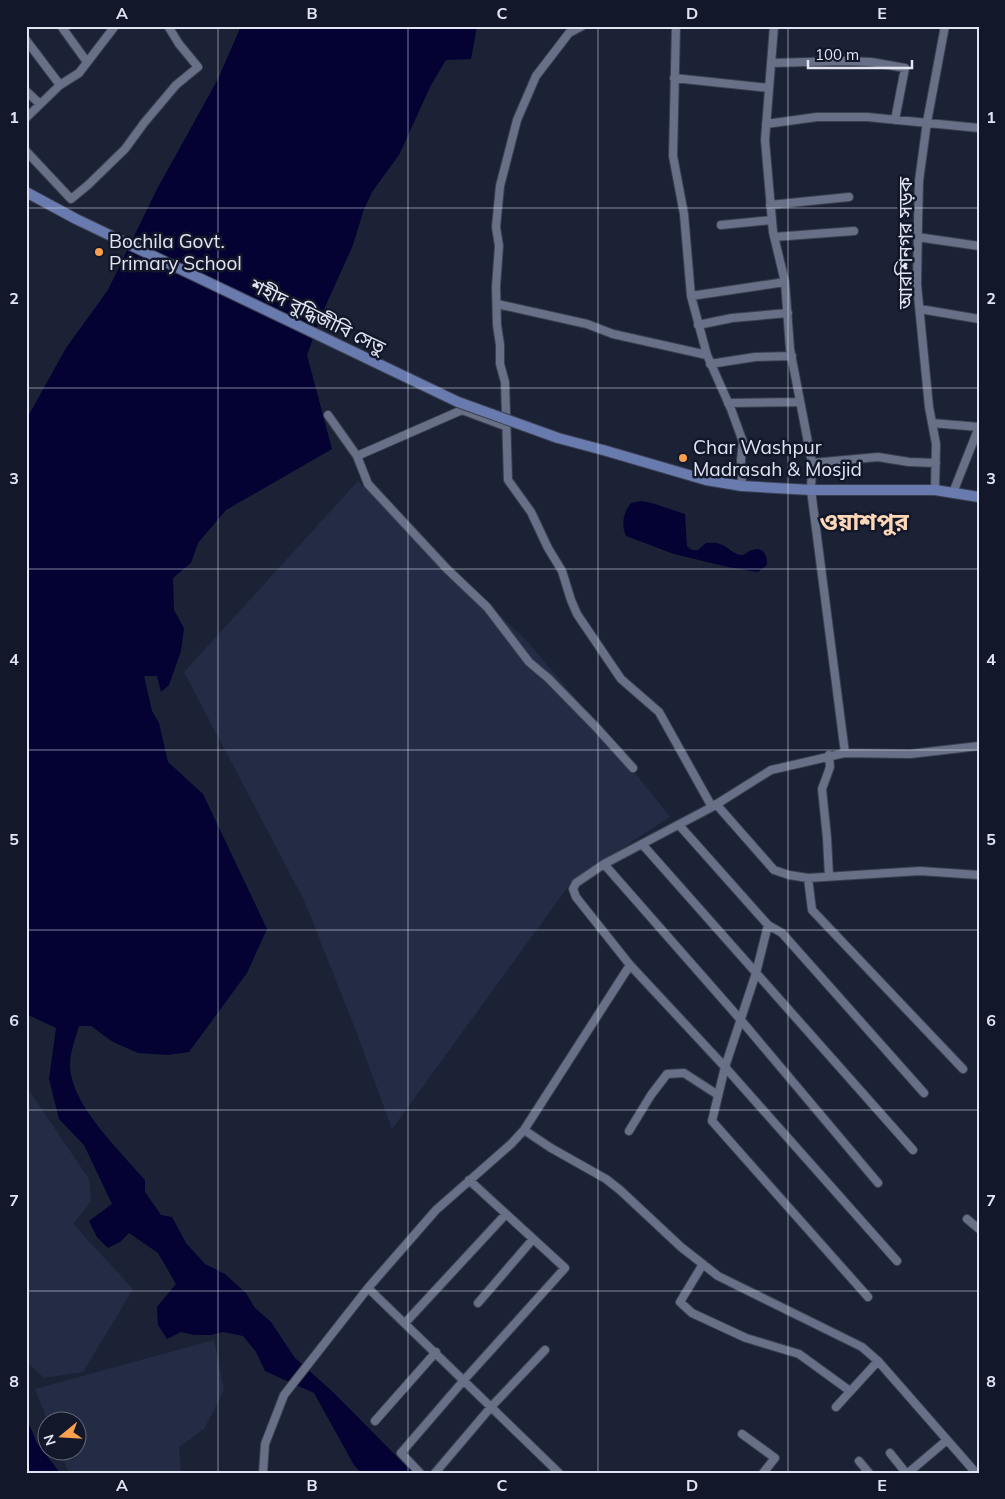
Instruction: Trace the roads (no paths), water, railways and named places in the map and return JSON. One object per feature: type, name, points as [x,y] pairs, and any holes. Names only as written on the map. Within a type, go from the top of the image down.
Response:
[{"type":"main road","name":"শহীদ বুদ্ধিজীবি সেতু","points":[[26,192],[76,219],[458,402],[558,438],[706,480],[742,486],[811,490],[935,490],[979,498]]},
{"type":"street","points":[[61,26],[87,62]]},
{"type":"street","points":[[26,118],[60,85],[79,73],[115,26]]},
{"type":"street","points":[[26,152],[70,199],[88,185],[126,149],[144,123],[176,86],[198,67],[179,44],[168,26]]},
{"type":"street","points":[[582,26],[569,34],[536,76],[518,120],[500,186],[496,227],[499,246],[497,304],[500,364],[505,382],[508,480],[531,512],[548,548],[562,571],[571,600],[578,614],[622,679],[658,712],[714,806],[774,870],[808,878],[920,871],[979,875]]},
{"type":"street","points":[[676,26],[674,156],[684,214],[691,296],[710,364],[743,442],[741,460],[742,486]]},
{"type":"street","points":[[774,26],[765,140],[770,205],[774,237],[785,282],[792,356],[812,463],[811,490],[845,753]]},
{"type":"street","name":"আরশিনগর সড়ক","points":[[935,490],[936,444],[917,286],[919,181],[927,122],[945,26]]},
{"type":"street","points":[[26,40],[60,85]]},
{"type":"street","points":[[772,63],[871,62],[905,68],[894,120]]},
{"type":"street","points":[[674,78],[769,88]]},
{"type":"street","points":[[26,91],[40,104]]},
{"type":"street","points":[[766,124],[817,117],[867,117],[979,128]]},
{"type":"street","points":[[770,205],[848,196]]},
{"type":"street","points":[[721,225],[772,220]]},
{"type":"street","points":[[774,237],[854,230]]},
{"type":"street","points":[[918,237],[979,246]]},
{"type":"street","points":[[691,296],[785,282]]},
{"type":"street","points":[[497,304],[587,324],[613,334],[707,355]]},
{"type":"street","points":[[920,309],[979,319]]},
{"type":"street","points":[[698,325],[732,318],[788,313]]},
{"type":"street","points":[[710,364],[754,357],[792,356]]},
{"type":"street","points":[[728,403],[800,402]]},
{"type":"street","points":[[357,456],[462,410],[506,426]]},
{"type":"street","points":[[328,415],[357,456],[368,484],[448,569],[487,607],[529,662],[548,678],[633,768]]},
{"type":"street","points":[[932,423],[979,427],[954,490]]},
{"type":"street","points":[[812,463],[878,457],[909,462],[936,463]]},
{"type":"street","points":[[897,1261],[725,1067],[630,965],[576,897],[573,889],[576,882],[604,864],[714,806],[771,770],[845,753],[910,754],[979,746]]},
{"type":"street","points":[[829,756],[830,767],[822,789],[829,876]]},
{"type":"street","points":[[679,825],[768,924],[782,933],[924,1093]]},
{"type":"street","points":[[642,844],[913,1150]]},
{"type":"street","points":[[604,864],[740,1018],[878,1183]]},
{"type":"street","points":[[808,878],[812,910],[964,1069]]},
{"type":"street","points":[[768,924],[756,973],[725,1067],[712,1121],[868,1298]]},
{"type":"street","points":[[263,1473],[265,1444],[284,1395],[368,1288],[436,1210],[511,1144],[524,1130],[630,965]]},
{"type":"street","points":[[628,1131],[667,1074],[684,1072],[718,1095]]},
{"type":"street","points":[[524,1130],[551,1148],[606,1179],[681,1247],[718,1276],[862,1347],[878,1361],[976,1473]]},
{"type":"street","points":[[420,1473],[401,1453],[565,1268],[469,1180]]},
{"type":"street","points":[[405,1323],[506,1214]]},
{"type":"street","points":[[967,1218],[979,1229]]},
{"type":"street","points":[[478,1303],[533,1238]]},
{"type":"street","points":[[703,1264],[680,1302],[692,1313],[746,1338],[799,1354],[850,1392]]},
{"type":"street","points":[[368,1288],[559,1473]]},
{"type":"street","points":[[435,1473],[491,1407],[544,1350]]},
{"type":"street","points":[[375,1421],[436,1352]]},
{"type":"street","points":[[836,1407],[878,1361]]},
{"type":"street","points":[[742,1434],[775,1458],[763,1473]]},
{"type":"street","points":[[890,1453],[907,1473],[947,1440]]},
{"type":"street","points":[[859,1461],[869,1473]]},
{"type":"place","name":"Bochila Govt. Primary School","points":[[99,252]]},
{"type":"place","name":"Char Washpur Madrasah & Mosjid","points":[[683,458]]},
{"type":"district","name":"ওয়াশপুর","points":[[864,522]]}]
